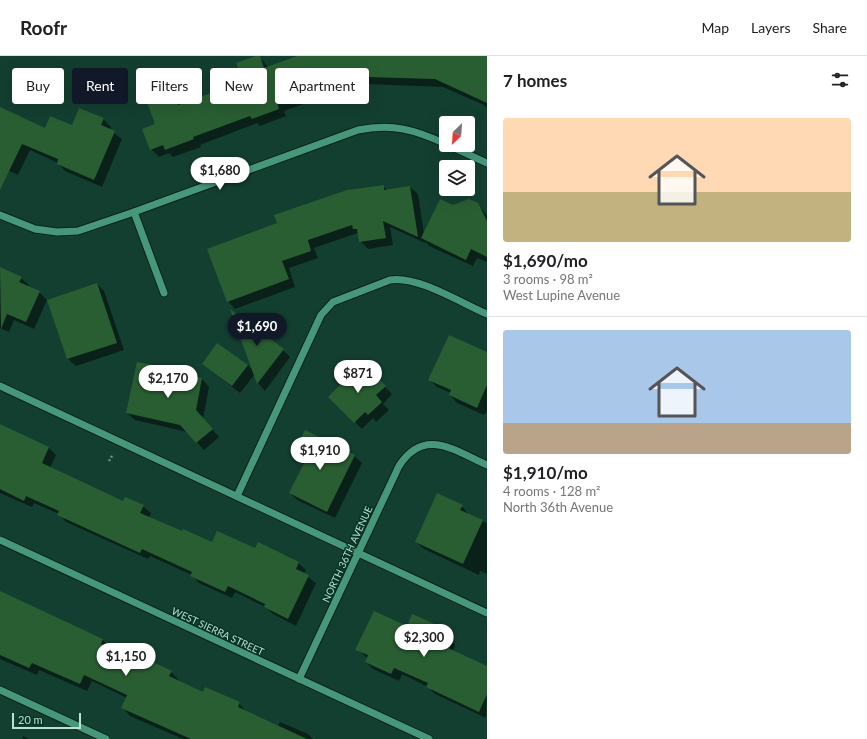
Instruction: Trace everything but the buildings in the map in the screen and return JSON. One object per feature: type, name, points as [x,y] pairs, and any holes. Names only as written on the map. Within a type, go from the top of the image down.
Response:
[{"type":"street","points":[[0,215],[36,229],[57,232],[84,229],[358,130],[376,127],[394,127],[413,131],[439,142]]},
{"type":"street","points":[[463,152],[487,163]]},
{"type":"street","points":[[134,212],[164,293]]},
{"type":"street","points":[[237,496],[321,315],[332,302],[390,280],[400,278],[418,283],[487,314]]},
{"type":"street","points":[[0,386],[487,613]]},
{"type":"street","name":"NORTH 36TH AVENUE","points":[[299,679],[399,466],[412,450],[422,445],[444,447],[487,466]]},
{"type":"street","name":"WEST SIERRA STREET","points":[[0,540],[428,739]]},
{"type":"street","points":[[0,690],[106,739]]}]
